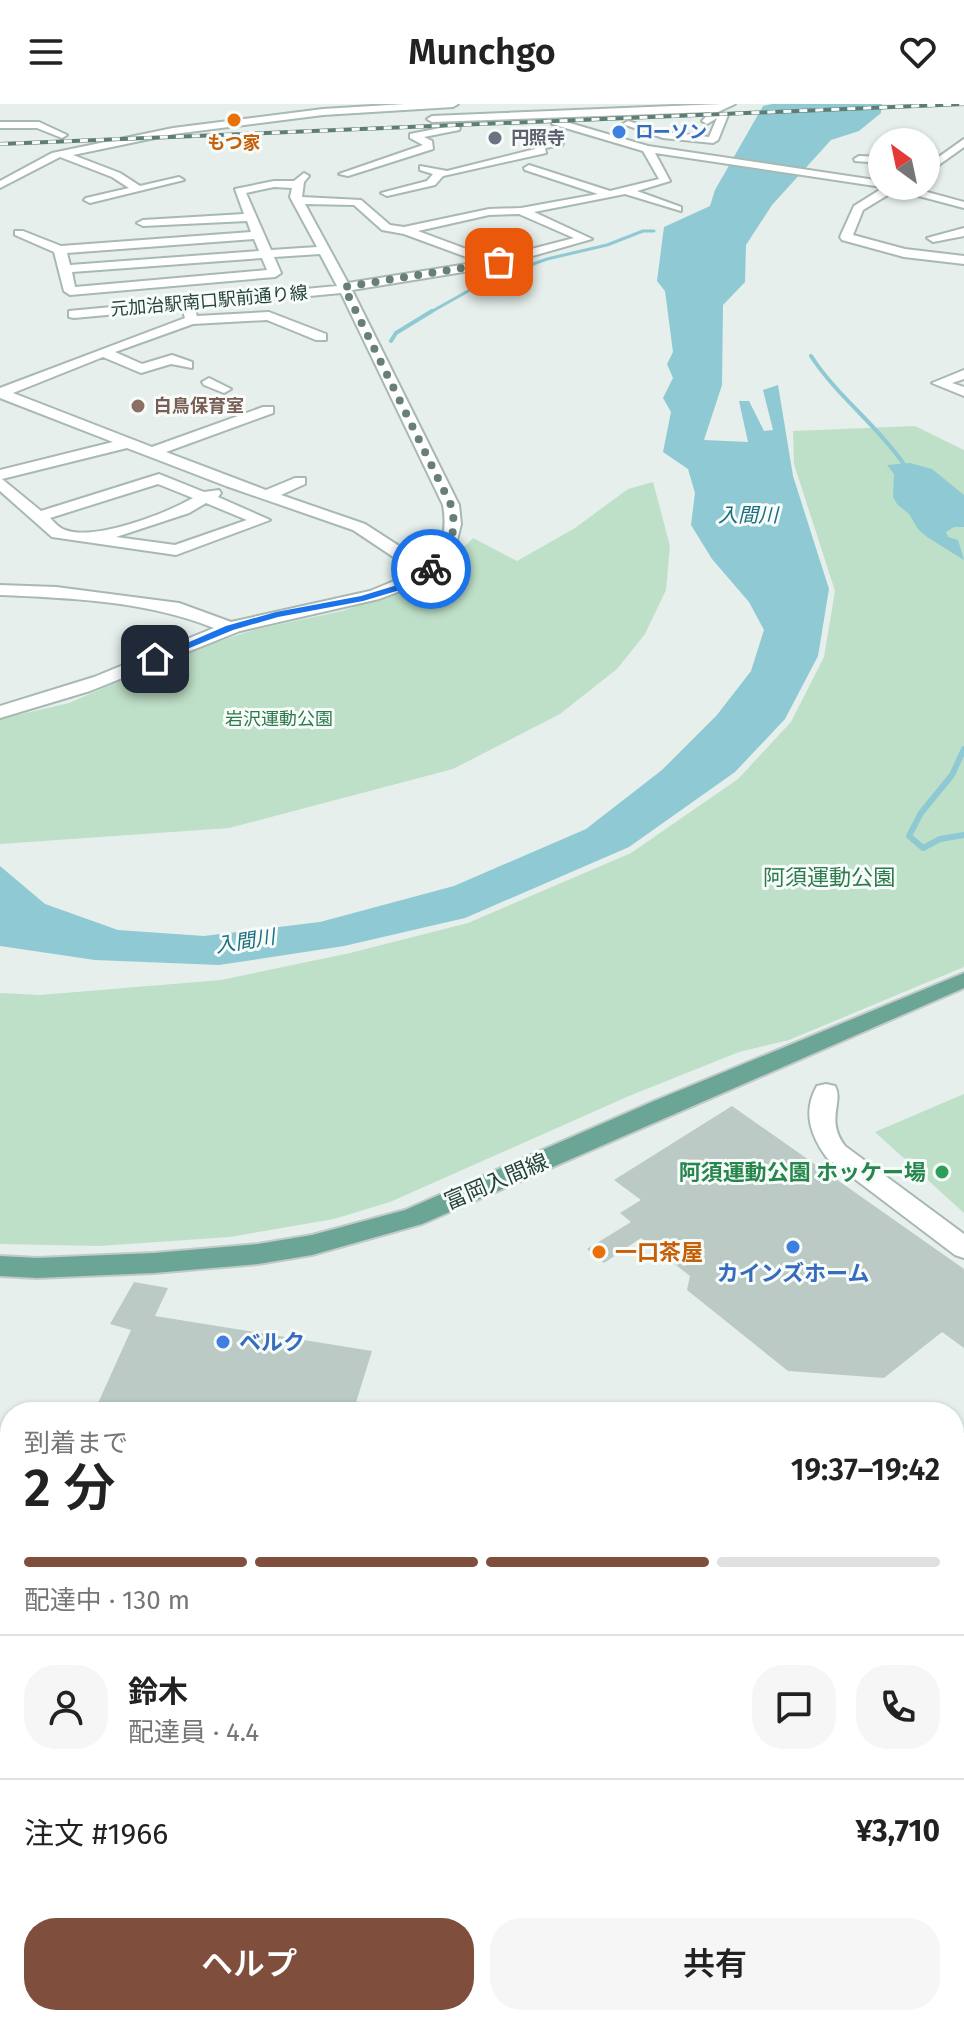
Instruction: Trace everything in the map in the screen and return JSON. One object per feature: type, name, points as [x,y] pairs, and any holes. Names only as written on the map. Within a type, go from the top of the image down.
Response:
[{"type":"main road","name":"富岡入間線","points":[[0,1266],[37,1268],[258,1254],[325,1242],[413,1217],[964,980]]},
{"type":"street","points":[[255,120],[247,114],[301,104]]},
{"type":"street","points":[[3,190],[21,171],[61,154],[178,130],[357,109],[453,104]]},
{"type":"street","points":[[524,104],[537,116],[647,149],[868,182]]},
{"type":"street","points":[[624,104],[644,112]]},
{"type":"street","points":[[586,131],[646,120],[706,123],[712,112],[730,104]]},
{"type":"street","points":[[357,109],[376,121]]},
{"type":"street","points":[[423,119],[644,112],[712,112],[723,115],[713,140],[663,135],[628,124]]},
{"type":"street","points":[[344,174],[429,147],[428,143],[414,136],[461,127],[557,122]]},
{"type":"street","points":[[0,125],[39,125],[62,135],[0,138]]},
{"type":"street","points":[[953,159],[964,142]]},
{"type":"street","points":[[398,159],[447,174],[542,151],[538,146],[558,143]]},
{"type":"street","points":[[404,231],[489,212],[521,211],[612,194],[665,181],[647,149]]},
{"type":"street","points":[[61,154],[116,175],[135,187]]},
{"type":"street","points":[[859,159],[868,159]]},
{"type":"street","points":[[412,171],[424,168]]},
{"type":"street","points":[[529,168],[612,194]]},
{"type":"street","points":[[0,169],[21,171]]},
{"type":"street","points":[[387,193],[431,183],[440,173]]},
{"type":"street","points":[[90,200],[135,187],[179,180]]},
{"type":"street","points":[[60,250],[70,291],[275,273],[239,191],[274,184],[300,187],[357,202],[386,228],[404,231],[494,263]]},
{"type":"street","points":[[0,712],[68,693],[229,628],[276,614],[363,598],[397,588],[427,572],[443,557],[453,537],[456,521],[451,505],[324,250],[300,187]]},
{"type":"street","points":[[626,191],[677,209]]},
{"type":"street","points":[[519,197],[544,206]]},
{"type":"street","points":[[940,198],[963,204]]},
{"type":"street","points":[[871,200],[858,208],[846,237],[904,253],[964,260]]},
{"type":"street","name":"元加治駅南口駅前通り線","points":[[74,314],[344,288],[494,263],[586,239],[521,211]]},
{"type":"street","points":[[143,223],[175,216],[251,217]]},
{"type":"street","points":[[933,238],[964,232]]},
{"type":"street","points":[[19,233],[60,250],[258,235]]},
{"type":"street","points":[[65,269],[324,250]]},
{"type":"street","points":[[178,282],[192,320]]},
{"type":"street","points":[[0,393],[192,320],[202,322],[269,316],[321,337]]},
{"type":"street","points":[[103,352],[141,369],[172,359],[187,365]]},
{"type":"street","points":[[964,374],[939,383],[964,392]]},
{"type":"street","points":[[209,382],[224,389]]},
{"type":"street","points":[[0,393],[231,483],[359,527],[427,572]]},
{"type":"street","points":[[153,452],[268,410]]},
{"type":"street","points":[[0,475],[128,443]]},
{"type":"street","points":[[0,483],[37,517],[58,534],[93,539],[176,550],[262,520],[159,479],[37,517]]},
{"type":"street","points":[[268,495],[300,481]]},
{"type":"street","points":[[93,539],[183,510],[231,483]]},
{"type":"street","points":[[0,590],[56,592],[179,608],[229,628]]},
{"type":"street","points":[[826,1092],[820,1125],[824,1137],[836,1152],[964,1248]]},
{"type":"green space","name":"阿須運動公園","points":[[915,426],[964,450],[964,967],[789,1040],[739,1052],[629,1096],[390,1202],[334,1219],[230,1237],[99,1246],[0,1244],[0,993],[40,995],[221,980],[350,953],[468,923],[631,853],[738,779],[791,722],[824,657],[835,591],[794,464],[793,431]]},
{"type":"green space","name":"岩沢運動公園","points":[[653,482],[670,546],[666,590],[645,634],[617,669],[560,714],[453,769],[229,828],[0,844],[0,719],[69,703],[181,654],[253,630],[342,611],[414,586],[435,577],[473,538],[517,561],[575,528],[628,489]]},
{"type":"green space","name":"阿須運動公園 ホッケー場","points":[[964,1094],[964,1213],[875,1132]]},
{"type":"water","name":"入間川","points":[[882,104],[881,113],[859,131],[831,140],[772,205],[746,245],[745,282],[723,305],[722,385],[704,440],[748,442],[739,401],[749,401],[764,431],[773,430],[763,390],[778,385],[793,476],[829,589],[818,656],[785,719],[735,772],[629,847],[465,918],[344,946],[219,965],[95,960],[0,946],[0,866],[45,904],[118,930],[204,936],[320,922],[454,886],[586,829],[662,770],[717,715],[751,671],[764,630],[749,602],[712,559],[691,525],[695,493],[688,469],[663,452],[671,412],[663,398],[673,378],[667,364],[673,352],[665,291],[657,281],[664,227],[710,206],[715,190],[763,106]]},
{"type":"water","points":[[910,463],[932,469],[964,495],[964,527],[954,527],[946,532],[948,537],[958,540],[964,560],[927,537],[893,497],[894,474],[887,465]]},
{"type":"building","name":"カインズホーム","points":[[732,1106],[964,1269],[964,1348],[942,1332],[884,1378],[788,1371],[687,1290],[690,1276],[641,1238],[604,1263],[587,1249],[631,1222],[620,1213],[641,1200],[614,1180]]},
{"type":"building","name":"ベルク","points":[[134,1282],[168,1288],[155,1316],[372,1351],[356,1402],[99,1402],[131,1330],[110,1324]]},
{"type":"waterway","points":[[429,313],[486,281],[547,259],[607,245],[643,231],[654,231]]},
{"type":"waterway","points":[[391,341],[396,333],[432,311]]},
{"type":"waterway","points":[[811,356],[903,463]]},
{"type":"waterway","points":[[964,749],[952,775],[921,813],[909,836],[923,848],[940,839],[964,835]]},
{"type":"railway","points":[[0,144],[964,104]]},
{"type":"way so far","points":[[431,569],[443,557],[453,537],[456,521],[344,287],[499,262]]},
{"type":"place","name":"もつ家","points":[[234,120]]},
{"type":"place","name":"ローソン","points":[[619,132]]},
{"type":"place","name":"円照寺","points":[[495,138]]},
{"type":"place","name":"白鳥保育室","points":[[138,406]]},
{"type":"place","name":"阿須運動公園 ホッケー場","points":[[942,1172]]},
{"type":"place","name":"カインズホーム","points":[[793,1247]]},
{"type":"place","name":"一口茶屋","points":[[599,1252]]},
{"type":"place","name":"ベルク","points":[[223,1342]]},
{"type":"route","points":[[155,659],[229,628],[276,614],[363,598],[397,588],[431,569]]}]
